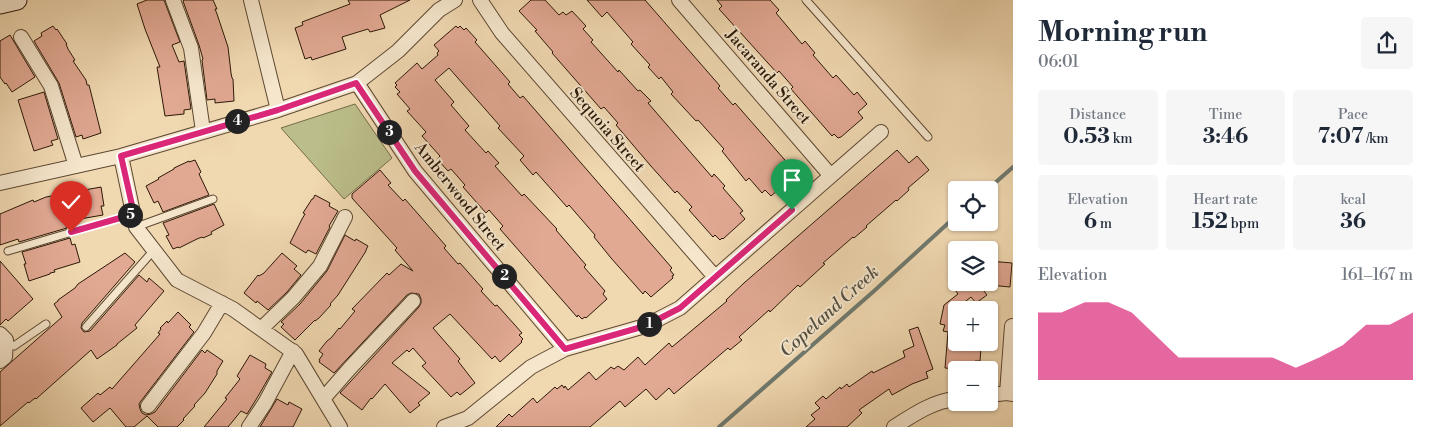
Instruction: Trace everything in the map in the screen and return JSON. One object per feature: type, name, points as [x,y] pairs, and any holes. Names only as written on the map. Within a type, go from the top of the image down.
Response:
[{"type":"main road","points":[[0,4],[17,0]]},
{"type":"street","points":[[173,0],[191,48],[203,131]]},
{"type":"street","points":[[251,0],[278,110]]},
{"type":"street","points":[[0,183],[121,156],[278,110],[356,83],[398,51],[439,10],[455,0]]},
{"type":"street","name":"Sequoia Street","points":[[480,0],[502,34],[715,277]]},
{"type":"street","name":"Jacaranda Street","points":[[680,0],[831,176]]},
{"type":"street","points":[[21,37],[51,86],[76,166]]},
{"type":"street","name":"Amberwood Street","points":[[356,83],[415,171],[565,349]]},
{"type":"street","points":[[444,427],[471,423],[531,367],[565,349],[645,326],[680,308],[881,132]]},
{"type":"street","points":[[121,156],[135,220],[154,250],[178,280],[233,309],[293,351],[340,427]]},
{"type":"street","points":[[261,329],[320,266],[345,217]]},
{"type":"street","points":[[323,399],[413,301]]},
{"type":"street","points":[[148,406],[204,333],[222,303]]},
{"type":"street","points":[[1010,394],[1012,326]]},
{"type":"street","points":[[0,361],[5,357],[3,337]]},
{"type":"street","points":[[249,427],[293,351]]},
{"type":"street","points":[[894,427],[917,412],[948,400]]},
{"type":"lane","points":[[806,0],[928,137]]},
{"type":"lane","points":[[8,251],[213,199]]},
{"type":"lane","points":[[86,327],[154,250]]},
{"type":"lane","points":[[3,337],[14,346],[46,324]]},
{"type":"green space","points":[[355,104],[392,158],[344,199],[281,128]]},
{"type":"building","points":[[147,0],[164,0],[180,42],[172,45],[179,62],[184,61],[191,109],[184,110],[184,114],[165,116],[157,67],[160,67],[137,4]]},
{"type":"building","points":[[184,0],[213,0],[228,47],[234,101],[215,103],[215,99],[207,100],[203,59]]},
{"type":"building","points":[[348,0],[410,0],[380,15],[385,28],[370,32],[368,29],[342,37],[346,49],[312,60],[311,57],[305,59],[295,28],[303,25],[302,22],[350,4]]},
{"type":"building","points":[[531,0],[545,0],[559,15],[563,12],[566,15],[572,11],[586,26],[583,29],[593,40],[591,42],[618,72],[619,70],[638,91],[640,90],[651,101],[648,103],[712,177],[714,174],[725,186],[723,188],[743,211],[740,213],[745,219],[723,239],[720,240],[715,235],[713,237],[689,210],[692,207],[677,191],[675,193],[616,125],[618,123],[604,107],[601,109],[552,53],[535,31],[537,30],[519,11]]},
{"type":"building","points":[[587,0],[645,0],[720,86],[718,88],[733,105],[735,103],[791,167],[789,169],[794,174],[791,176],[792,178],[771,196],[765,190],[762,193],[749,178],[746,181],[722,151],[724,149],[671,94],[673,92],[661,77],[659,79],[648,67],[650,65],[631,44],[633,42],[607,12],[602,17]]},
{"type":"building","points":[[717,0],[770,0],[779,10],[776,13],[802,44],[805,41],[815,53],[813,55],[833,78],[836,75],[854,95],[857,92],[867,104],[858,112],[863,118],[841,137],[838,138],[834,134],[832,136],[791,89],[793,87],[779,71],[777,73],[719,9],[722,6]]},
{"type":"building","points":[[53,26],[67,44],[75,60],[73,61],[86,80],[87,85],[89,85],[101,133],[83,139],[82,135],[76,137],[59,83],[34,41],[42,36],[41,33]]},
{"type":"building","points":[[456,26],[458,28],[460,26],[464,30],[466,28],[477,40],[475,42],[510,82],[508,84],[520,98],[523,96],[672,268],[670,270],[674,275],[672,276],[673,278],[651,297],[645,291],[643,294],[611,258],[594,237],[595,235],[569,205],[567,207],[536,172],[533,175],[520,160],[524,156],[498,128],[500,126],[449,68],[435,80],[454,102],[451,105],[469,126],[465,130],[486,153],[488,151],[499,163],[495,166],[522,196],[524,194],[557,229],[586,265],[584,267],[605,291],[603,294],[607,299],[586,318],[582,319],[578,315],[577,317],[500,229],[503,226],[489,210],[486,213],[463,187],[465,185],[451,169],[448,171],[437,159],[440,156],[422,136],[426,132],[407,111],[410,109],[397,94],[400,92],[395,87],[397,85],[395,83],[417,63],[422,69],[438,55],[439,51],[434,45]]},
{"type":"building","points":[[10,35],[35,77],[12,92],[0,77],[0,41]]},
{"type":"building","points":[[44,92],[58,139],[51,141],[53,145],[34,151],[18,100]]},
{"type":"building","points":[[897,150],[909,163],[917,156],[929,170],[908,188],[909,190],[897,201],[823,263],[825,264],[800,287],[798,285],[770,312],[769,310],[739,337],[742,340],[730,350],[728,348],[674,394],[669,388],[656,400],[646,389],[625,407],[620,401],[590,427],[496,427],[509,414],[512,417],[533,398],[537,403],[555,387],[557,389],[562,385],[568,390],[589,372],[596,380],[611,367],[614,369],[618,366],[624,370],[638,357],[645,365],[669,343],[672,347],[727,301],[744,283]]},
{"type":"building","points":[[195,160],[209,195],[163,212],[158,201],[154,203],[146,186],[174,168]]},
{"type":"building","points":[[380,170],[391,183],[388,185],[403,201],[405,199],[446,246],[444,248],[483,289],[481,291],[495,306],[497,305],[522,333],[519,335],[523,339],[500,362],[495,356],[492,359],[450,314],[433,328],[460,359],[458,361],[475,383],[460,395],[457,392],[451,397],[422,366],[426,363],[413,348],[409,352],[407,350],[392,363],[430,393],[410,413],[385,384],[362,410],[340,393],[419,307],[421,299],[419,294],[411,293],[407,295],[334,373],[319,362],[323,354],[319,351],[355,311],[352,309],[387,273],[389,275],[401,264],[413,271],[395,250],[397,248],[352,198],[352,194]]},
{"type":"building","points":[[101,187],[104,206],[101,206],[103,215],[80,219],[80,221],[65,224],[67,228],[19,242],[18,239],[0,245],[0,214],[33,200],[34,202],[46,197]]},
{"type":"building","points":[[315,195],[330,203],[329,206],[338,211],[316,254],[308,250],[306,253],[290,243],[305,214],[303,213]]},
{"type":"building","points":[[214,204],[224,225],[211,232],[212,234],[173,249],[166,236],[169,235],[163,223]]},
{"type":"building","points":[[345,235],[368,246],[366,251],[331,305],[295,340],[281,327],[284,324],[281,322],[300,304],[327,271]]},
{"type":"building","points":[[70,238],[72,245],[75,244],[80,262],[54,270],[55,272],[29,281],[22,252]]},
{"type":"building","points":[[125,253],[135,262],[82,323],[81,328],[84,332],[90,331],[139,275],[147,282],[149,278],[164,291],[135,325],[137,328],[117,345],[97,359],[91,350],[36,399],[28,402],[0,426],[0,372],[62,317],[54,304],[58,300],[78,284]]},
{"type":"building","points":[[282,253],[297,266],[294,269],[301,275],[268,310],[244,293],[258,275],[264,273]]},
{"type":"building","points":[[0,261],[33,299],[8,321],[6,319],[0,325]]},
{"type":"building","points":[[998,262],[1012,263],[1010,287],[998,286]]},
{"type":"building","points":[[956,291],[984,291],[987,295],[979,301],[974,301],[971,297],[966,301],[949,301],[958,294]]},
{"type":"building","points":[[948,302],[948,332],[943,331],[945,325],[940,324],[944,305]]},
{"type":"building","points":[[178,312],[191,325],[189,327],[194,332],[139,404],[142,413],[146,415],[155,412],[202,350],[205,353],[207,350],[223,361],[217,374],[195,406],[177,427],[158,427],[147,416],[134,427],[126,427],[110,408],[93,422],[81,408],[98,393],[100,395],[110,387],[112,389],[160,334],[158,333],[160,328],[167,321],[168,323]]},
{"type":"building","points":[[918,327],[933,369],[926,372],[928,378],[892,395],[889,389],[859,410],[862,413],[847,427],[806,427],[815,419],[811,415],[820,408],[815,403],[823,396],[826,399],[840,387],[841,389],[847,384],[849,387],[872,371],[873,373],[905,357],[903,351],[914,346],[909,330]]},
{"type":"building","points":[[948,332],[948,351],[981,351],[980,361],[948,361],[948,368],[945,368]]},
{"type":"building","points":[[250,355],[266,364],[265,368],[272,372],[247,414],[241,411],[228,427],[204,427],[227,399],[225,398],[240,379],[237,376]]},
{"type":"building","points":[[277,399],[288,405],[289,402],[302,409],[293,427],[260,427]]},
{"type":"waterway","name":"Copeland Creek","points":[[997,181],[1013,167]]},
{"type":"waterway","name":"Copeland Creek","points":[[719,427],[948,223]]},
{"type":"route","points":[[71,232],[134,214],[121,156],[278,110],[356,83],[368,98],[415,171],[565,349],[645,326],[680,308],[792,210]]}]
